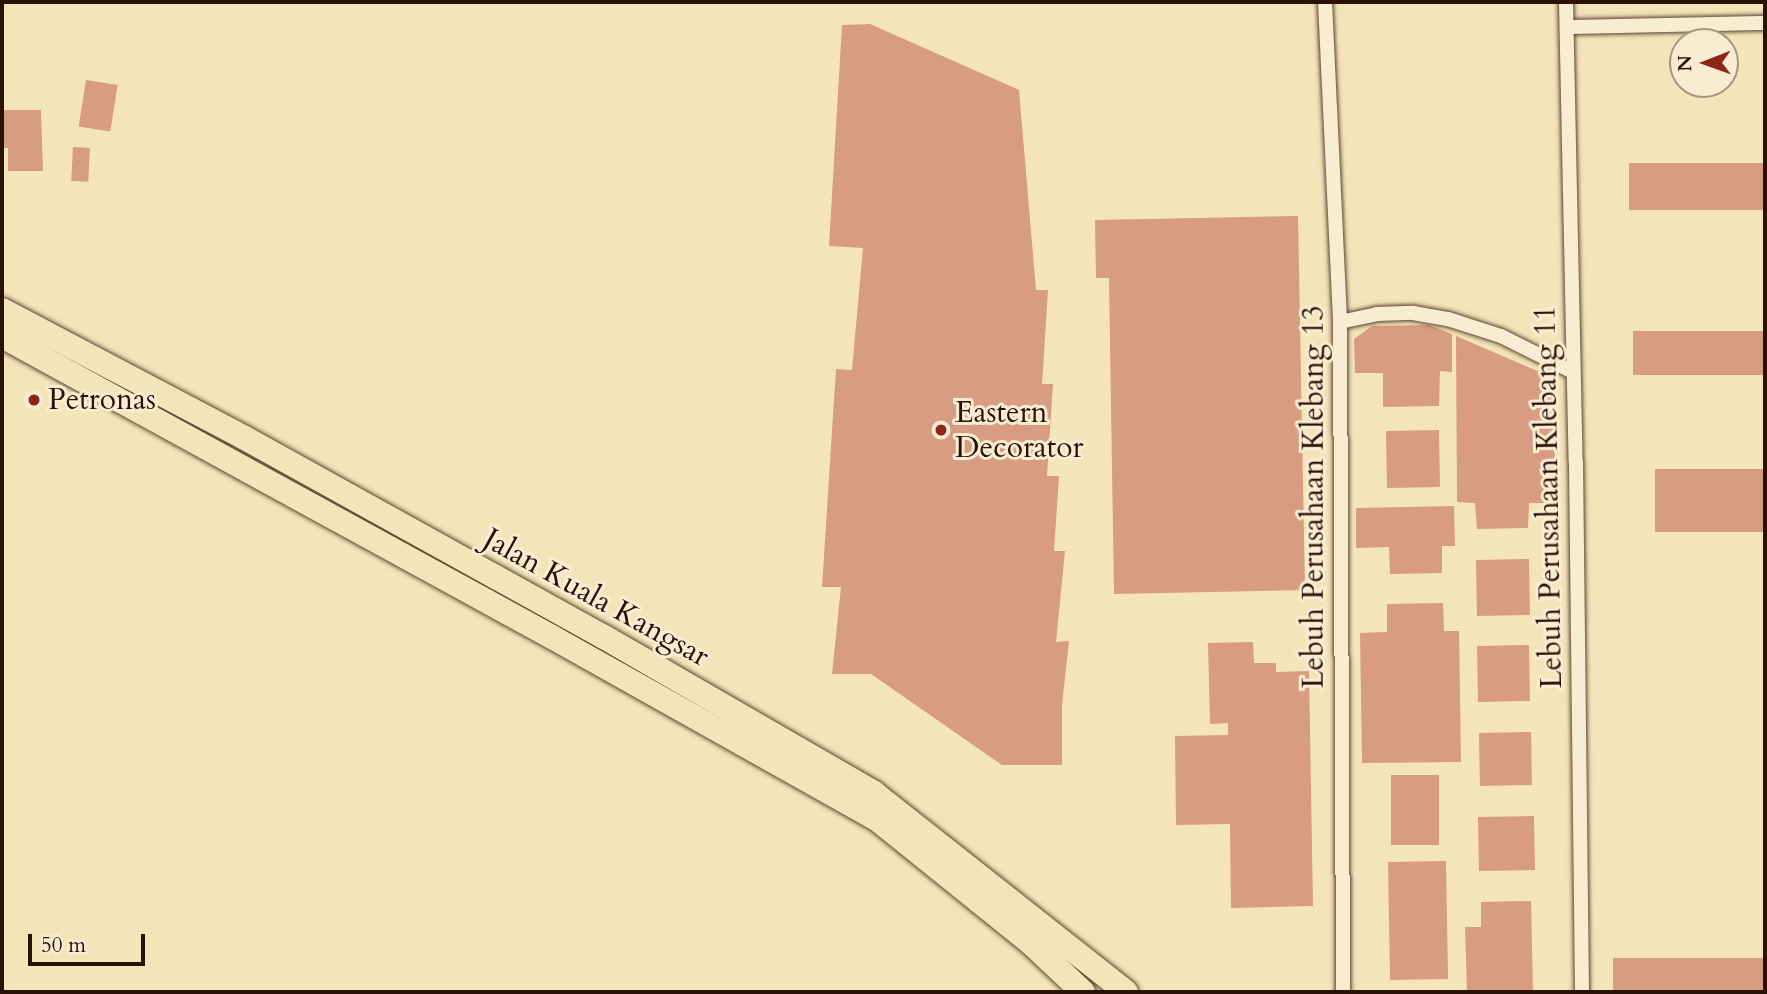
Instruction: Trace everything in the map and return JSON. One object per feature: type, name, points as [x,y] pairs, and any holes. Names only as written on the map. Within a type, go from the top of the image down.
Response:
[{"type":"highway","name":"Jalan Kuala Kangsar","points":[[2,310],[243,437],[604,637],[874,793],[1126,992]]},
{"type":"highway","name":"Jalan Kuala Kangsar","points":[[2,336],[552,636],[878,820],[1032,944],[1083,992]]},
{"type":"street","name":"Lebuh Perusahaan Klebang 13","points":[[1325,2],[1340,322],[1343,992]]},
{"type":"street","name":"Lebuh Perusahaan Klebang 11","points":[[1566,2],[1582,992]]},
{"type":"street","points":[[1567,27],[1765,23]]},
{"type":"street","points":[[1340,322],[1377,314],[1413,313],[1448,319],[1501,336],[1573,372]]},
{"type":"building","name":"Eastern Decorator","points":[[870,24],[1019,90],[1036,290],[1048,290],[1042,384],[1053,384],[1047,476],[1059,476],[1054,551],[1065,551],[1056,642],[1069,641],[1062,705],[1062,765],[1002,765],[871,674],[832,674],[841,587],[822,587],[836,369],[852,370],[863,248],[829,246],[842,25]]},
{"type":"building","points":[[86,80],[118,85],[110,131],[79,126]]},
{"type":"building","points":[[2,110],[41,110],[43,171],[8,171],[8,148],[2,148]]},
{"type":"building","points":[[73,147],[90,148],[88,182],[71,181]]},
{"type":"building","points":[[1629,163],[1765,163],[1765,210],[1629,210]]},
{"type":"building","points":[[1298,216],[1305,590],[1114,594],[1109,278],[1096,278],[1095,220]]},
{"type":"building","points":[[1429,325],[1452,334],[1452,372],[1440,371],[1439,406],[1383,407],[1383,373],[1355,373],[1354,339],[1372,326]]},
{"type":"building","points":[[1633,331],[1765,331],[1765,375],[1633,375]]},
{"type":"building","points":[[1456,336],[1547,375],[1553,384],[1556,503],[1529,503],[1528,528],[1477,529],[1475,503],[1457,502]]},
{"type":"building","points":[[1439,430],[1440,487],[1387,488],[1386,431]]},
{"type":"building","points":[[1655,469],[1765,469],[1765,532],[1655,532]]},
{"type":"building","points":[[1454,506],[1455,546],[1442,546],[1442,573],[1390,574],[1389,547],[1356,548],[1356,508]]},
{"type":"building","points":[[1529,559],[1530,615],[1477,616],[1476,560]]},
{"type":"building","points":[[1443,603],[1444,631],[1459,631],[1461,762],[1362,763],[1360,633],[1387,632],[1387,604]]},
{"type":"building","points":[[1253,642],[1254,663],[1276,663],[1276,672],[1309,671],[1313,906],[1231,908],[1230,824],[1176,825],[1175,736],[1228,735],[1228,723],[1210,724],[1208,643]]},
{"type":"building","points":[[1529,645],[1530,701],[1478,702],[1477,646]]},
{"type":"building","points":[[1531,732],[1532,785],[1480,786],[1479,733]]},
{"type":"building","points":[[1391,775],[1439,775],[1439,845],[1391,845]]},
{"type":"building","points":[[1534,816],[1535,870],[1479,871],[1478,817]]},
{"type":"building","points":[[1446,861],[1448,979],[1390,980],[1388,862]]},
{"type":"building","points":[[1531,901],[1533,992],[1467,992],[1465,927],[1481,927],[1481,902]]},
{"type":"building","points":[[1613,958],[1765,958],[1765,992],[1613,992]]},
{"type":"place","name":"Petronas","points":[[34,400]]},
{"type":"place","name":"Eastern Decorator","points":[[941,430]]}]
